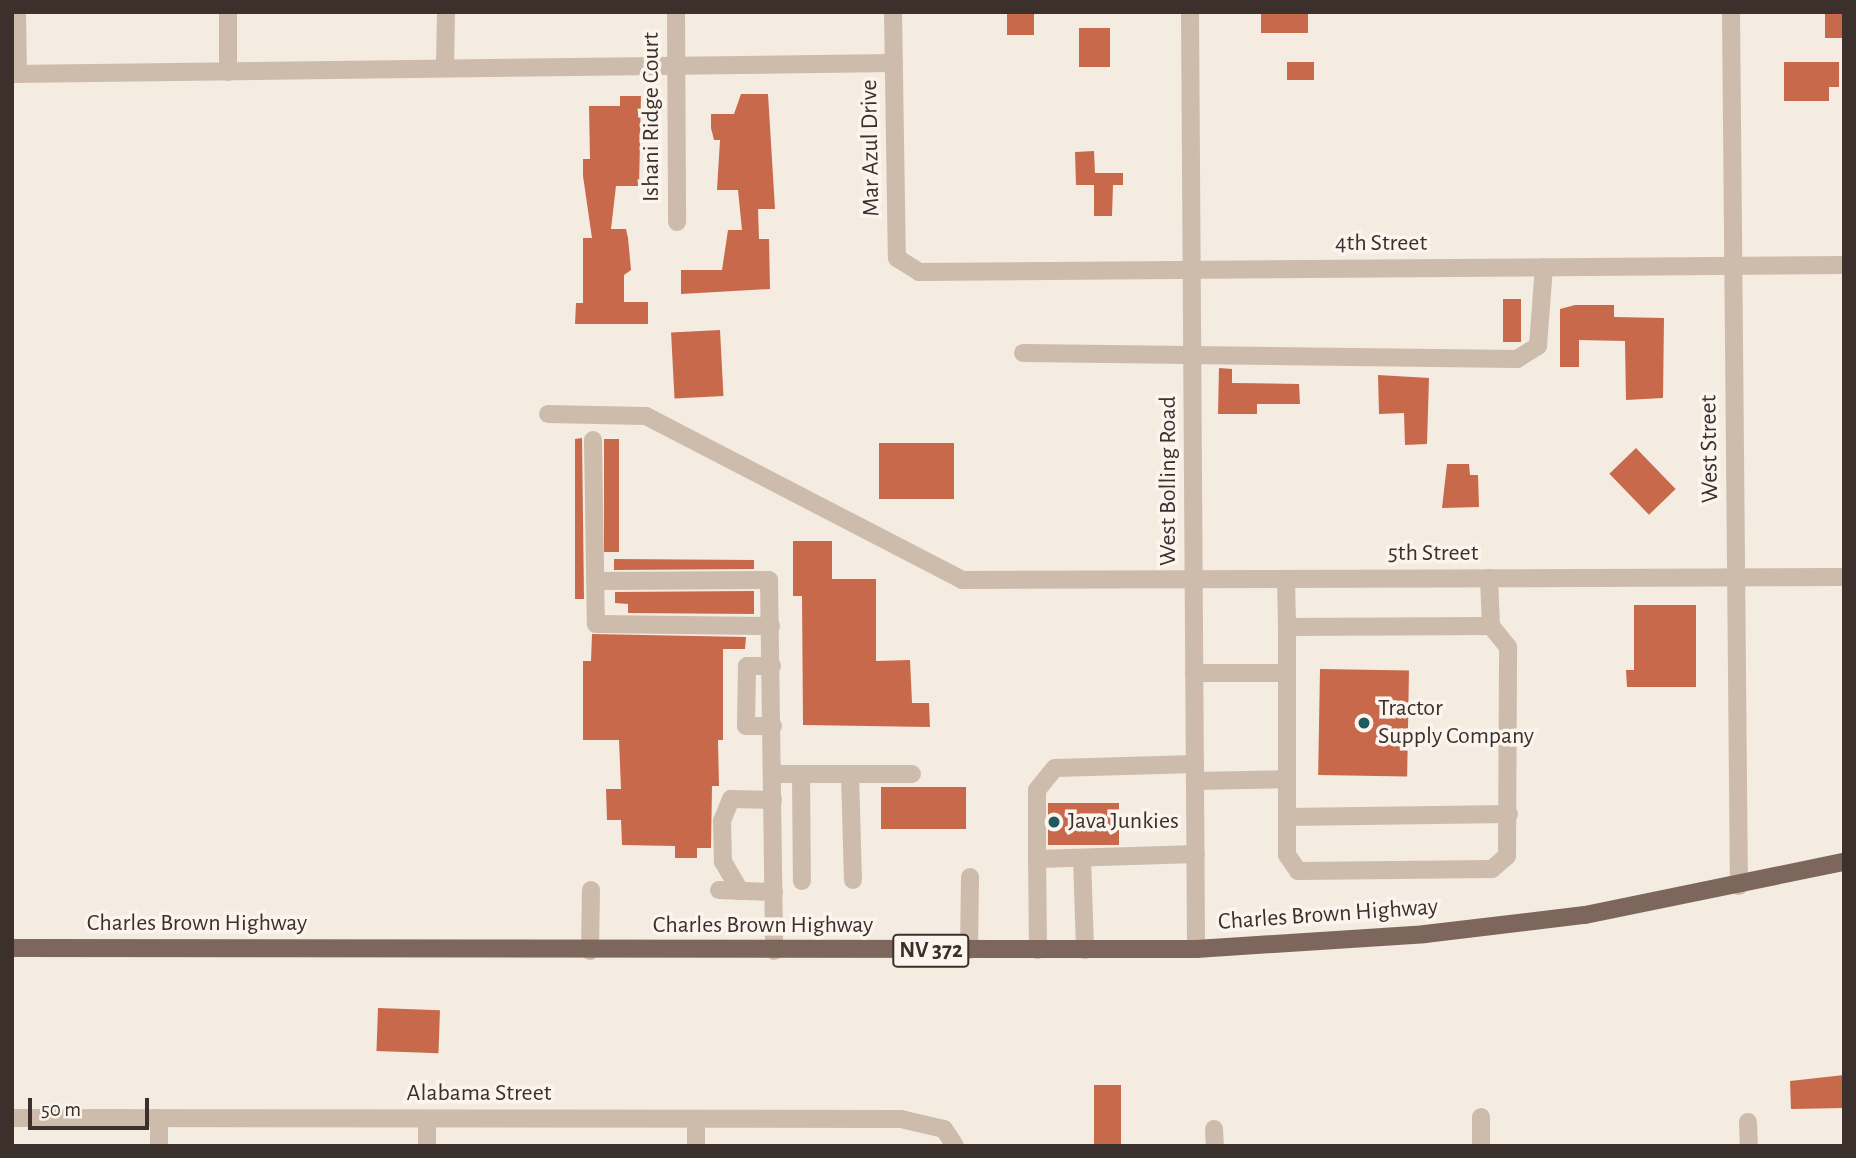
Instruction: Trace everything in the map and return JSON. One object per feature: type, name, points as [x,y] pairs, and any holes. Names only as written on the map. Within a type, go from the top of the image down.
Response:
[{"type":"main road","name":"Charles Brown Highway","points":[[12,948],[590,951],[1196,949],[1451,931],[1585,915],[1739,886],[1844,862]]},
{"type":"street","points":[[17,12],[15,74],[676,63],[894,63]]},
{"type":"street","points":[[228,12],[228,72]]},
{"type":"street","points":[[445,66],[446,12]]},
{"type":"street","name":"Ishani Ridge Court","points":[[676,12],[677,222]]},
{"type":"street","name":"Mar Azul Drive","points":[[893,12],[897,258],[919,272]]},
{"type":"street","name":"West Bolling Road","points":[[1190,12],[1196,949]]},
{"type":"street","name":"West Street","points":[[1731,12],[1739,886]]},
{"type":"street","name":"4th Street","points":[[919,272],[1844,265]]},
{"type":"street","points":[[1023,353],[1517,359],[1538,346],[1544,267]]},
{"type":"street","name":"5th Street","points":[[548,414],[646,416],[962,580],[1844,577]]},
{"type":"street","points":[[593,440],[596,624],[771,626]]},
{"type":"street","points":[[1286,579],[1287,855],[1298,871],[1492,869],[1507,856],[1508,647],[1491,626],[1489,578]]},
{"type":"street","points":[[595,581],[769,580],[774,951]]},
{"type":"street","points":[[1287,627],[1491,626]]},
{"type":"street","points":[[772,666],[747,666],[746,726],[773,726]]},
{"type":"street","points":[[1195,673],[1287,673]]},
{"type":"street","points":[[1038,950],[1038,790],[1055,768],[1195,772],[1287,779]]},
{"type":"street","points":[[773,774],[912,774]]},
{"type":"street","points":[[801,774],[802,881]]},
{"type":"street","points":[[850,774],[853,880]]},
{"type":"street","points":[[740,891],[723,862],[722,821],[731,799],[773,800]]},
{"type":"street","points":[[1287,817],[1509,814]]},
{"type":"street","points":[[1037,859],[1196,854]]},
{"type":"street","points":[[1082,858],[1085,950]]},
{"type":"street","points":[[970,877],[970,950]]},
{"type":"street","points":[[590,951],[591,890]]},
{"type":"street","points":[[719,890],[774,892]]},
{"type":"street","points":[[1481,1117],[1481,1146]]},
{"type":"street","name":"Alabama Street","points":[[12,1118],[901,1119],[944,1129],[955,1146]]},
{"type":"street","points":[[159,1118],[159,1146]]},
{"type":"street","points":[[427,1119],[427,1146]]},
{"type":"street","points":[[696,1119],[696,1146]]},
{"type":"street","points":[[1748,1122],[1749,1146]]},
{"type":"building","points":[[1007,12],[1034,12],[1034,35],[1007,35]]},
{"type":"building","points":[[1261,12],[1308,12],[1308,33],[1261,33]]},
{"type":"building","points":[[1825,12],[1844,12],[1844,38],[1825,38]]},
{"type":"building","points":[[1079,28],[1110,28],[1110,67],[1079,67]]},
{"type":"building","points":[[1287,62],[1314,62],[1314,80],[1287,80]]},
{"type":"building","points":[[1784,62],[1839,62],[1839,87],[1829,87],[1829,101],[1784,101]]},
{"type":"building","points":[[741,94],[768,94],[775,209],[758,209],[759,239],[769,239],[770,289],[681,294],[681,270],[722,270],[728,230],[742,230],[738,190],[717,190],[720,140],[714,140],[711,128],[711,114],[734,114]]},
{"type":"building","points":[[620,96],[641,96],[639,186],[616,186],[611,229],[626,229],[628,238],[631,270],[624,275],[624,302],[648,302],[648,324],[575,324],[576,303],[583,303],[583,238],[592,238],[583,176],[583,159],[590,159],[589,106],[620,106]]},
{"type":"building","points":[[1094,151],[1095,173],[1123,173],[1123,185],[1113,185],[1112,216],[1094,216],[1094,185],[1076,185],[1075,152]]},
{"type":"building","points":[[1503,299],[1521,299],[1521,342],[1503,342]]},
{"type":"building","points":[[1575,305],[1614,305],[1614,317],[1664,318],[1663,398],[1626,400],[1625,341],[1579,340],[1579,367],[1560,367],[1560,309]]},
{"type":"building","points":[[720,330],[723,396],[675,398],[671,333]]},
{"type":"building","points":[[1219,368],[1232,369],[1232,383],[1299,384],[1300,404],[1257,404],[1257,414],[1218,414]]},
{"type":"building","points":[[1378,375],[1429,378],[1427,444],[1405,445],[1404,413],[1379,414]]},
{"type":"building","points":[[582,438],[584,599],[575,599],[575,439]]},
{"type":"building","points":[[604,439],[619,439],[619,552],[604,552]]},
{"type":"building","points":[[879,443],[954,443],[954,499],[879,499]]},
{"type":"building","points":[[1636,448],[1676,489],[1649,515],[1609,474]]},
{"type":"building","points":[[1447,464],[1469,464],[1470,475],[1478,475],[1479,507],[1442,508]]},
{"type":"building","points":[[793,541],[832,541],[832,579],[876,579],[876,661],[910,660],[912,703],[929,703],[930,727],[803,725],[802,596],[793,596]]},
{"type":"building","points":[[614,559],[754,560],[754,569],[614,570]]},
{"type":"building","points":[[754,591],[754,614],[628,613],[628,604],[615,603],[615,592]]},
{"type":"building","points":[[1634,605],[1696,605],[1696,687],[1627,687],[1626,670],[1634,670]]},
{"type":"building","points":[[592,634],[746,637],[745,649],[723,649],[723,740],[718,740],[719,786],[712,786],[711,848],[697,848],[697,858],[675,858],[675,846],[622,845],[621,820],[607,820],[606,789],[621,789],[619,740],[583,740],[583,661],[591,661]]},
{"type":"building","name":"Tractor Supply Company","points":[[1320,669],[1409,671],[1407,777],[1318,775]]},
{"type":"building","points":[[881,787],[966,787],[966,829],[881,829]]},
{"type":"building","points":[[1048,803],[1119,803],[1119,845],[1048,845]]},
{"type":"building","points":[[378,1008],[440,1010],[438,1053],[376,1051]]},
{"type":"building","points":[[1844,1075],[1844,1108],[1791,1109],[1790,1081]]},
{"type":"building","points":[[1094,1085],[1121,1085],[1121,1146],[1094,1146]]},
{"type":"place","name":"Tractor Supply Company","points":[[1364,723]]},
{"type":"place","name":"Java Junkies","points":[[1054,822]]}]
